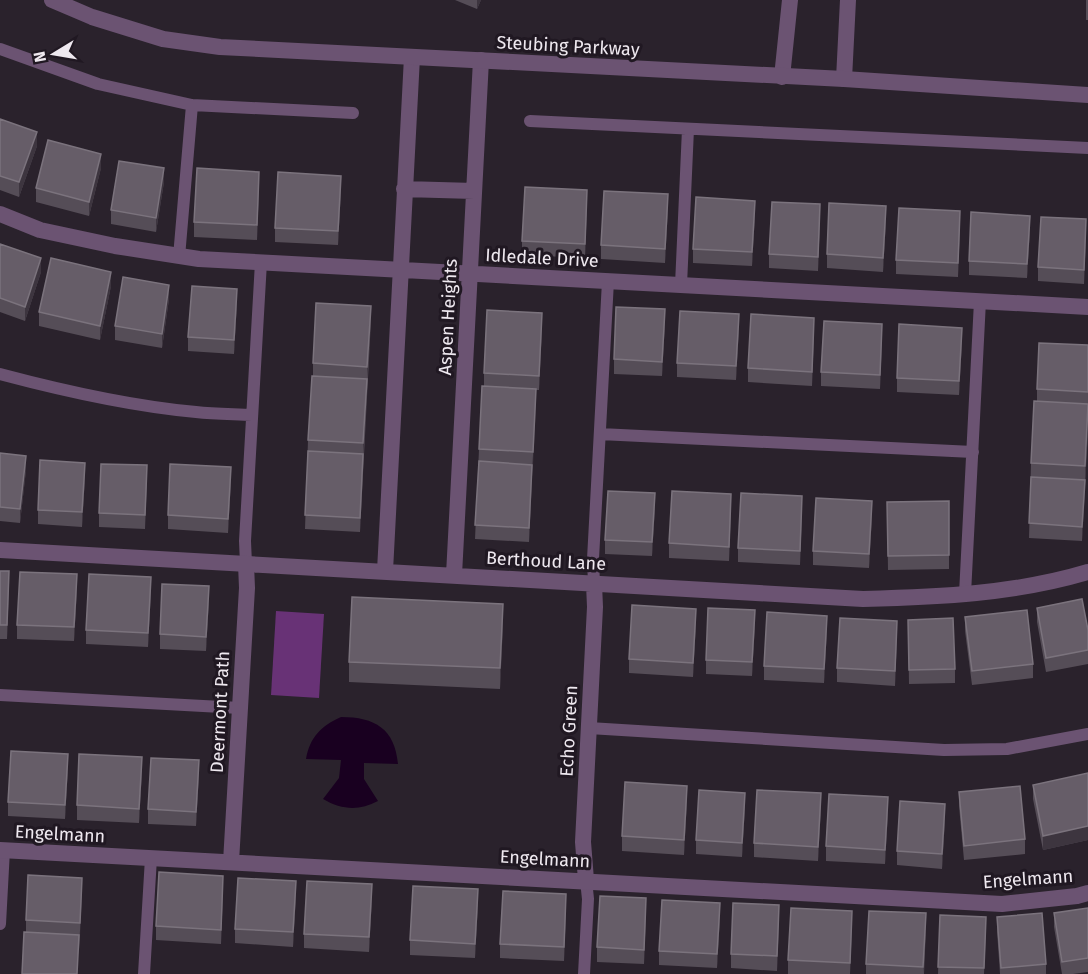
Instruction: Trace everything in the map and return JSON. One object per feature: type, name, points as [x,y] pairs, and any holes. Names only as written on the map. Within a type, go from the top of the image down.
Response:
[{"type":"street","name":"Steubing Parkway","points":[[52,0],[92,17],[163,39],[220,47],[844,79],[1088,95]]},
{"type":"street","points":[[782,77],[790,0]]},
{"type":"street","points":[[844,79],[848,0]]},
{"type":"street","points":[[385,572],[412,57]]},
{"type":"street","name":"Aspen Heights","points":[[454,575],[481,60]]},
{"type":"street","points":[[404,189],[474,191]]},
{"type":"street","name":"Idledale Drive","points":[[0,214],[40,230],[179,257],[1088,307]]},
{"type":"street","name":"Berthoud Lane","points":[[0,550],[863,599],[929,597],[999,591],[1065,579],[1088,572]]},
{"type":"street","name":"Deermont Path","points":[[231,862],[247,588],[246,564]]},
{"type":"street","name":"Echo Green","points":[[586,880],[583,842],[595,607],[594,584]]},
{"type":"street","name":"Engelmann","points":[[2,850],[1002,904],[1088,893]]},
{"type":"lane","points":[[0,49],[98,84],[192,105],[353,113]]},
{"type":"lane","points":[[179,257],[192,105]]},
{"type":"lane","points":[[530,121],[1088,148]]},
{"type":"lane","points":[[681,285],[688,129]]},
{"type":"lane","points":[[246,564],[245,541],[261,262]]},
{"type":"lane","points":[[594,584],[593,559],[608,281]]},
{"type":"lane","points":[[965,594],[980,302]]},
{"type":"lane","points":[[0,374],[74,393],[135,403],[196,412],[252,415]]},
{"type":"lane","points":[[600,434],[972,452]]},
{"type":"lane","points":[[0,695],[240,708]]},
{"type":"lane","points":[[589,728],[944,750],[1007,749],[1088,734]]},
{"type":"lane","points":[[0,924],[2,850]]},
{"type":"lane","points":[[144,974],[151,858]]},
{"type":"lane","points":[[584,974],[588,899],[586,880]]},
{"type":"shaded area","points":[[276,611],[324,614],[319,698],[271,695]]},
{"type":"shaded area","points":[[341,717],[364,719],[381,727],[393,742],[396,752],[398,764],[364,763],[364,779],[378,801],[357,808],[344,807],[323,799],[339,778],[341,760],[306,759],[310,744],[318,733]]},
{"type":"building","points":[[0,119],[37,132],[19,182],[0,176]]},
{"type":"building","points":[[48,140],[101,154],[89,202],[36,188]]},
{"type":"building","points":[[119,161],[164,168],[156,218],[111,210]]},
{"type":"building","points":[[197,168],[259,172],[257,225],[194,222]]},
{"type":"building","points":[[278,172],[341,176],[338,231],[275,228]]},
{"type":"building","points":[[525,187],[587,190],[585,244],[522,241]]},
{"type":"building","points":[[604,191],[668,194],[665,249],[601,245]]},
{"type":"building","points":[[696,197],[755,201],[752,252],[693,249]]},
{"type":"building","points":[[772,202],[820,204],[818,257],[769,254]]},
{"type":"building","points":[[829,203],[886,206],[883,258],[827,254]]},
{"type":"building","points":[[899,208],[960,211],[958,263],[896,260]]},
{"type":"building","points":[[971,212],[1030,216],[1027,264],[969,261]]},
{"type":"building","points":[[1041,217],[1086,219],[1084,270],[1038,267]]},
{"type":"building","points":[[0,244],[41,258],[25,307],[0,298]]},
{"type":"building","points":[[51,258],[111,272],[100,326],[39,312]]},
{"type":"building","points":[[123,277],[169,285],[162,334],[115,326]]},
{"type":"building","points":[[192,286],[237,289],[234,340],[188,337]]},
{"type":"building","points":[[316,303],[371,306],[367,367],[313,363]]},
{"type":"building","points":[[616,307],[665,309],[662,362],[614,359]]},
{"type":"building","points":[[487,310],[542,313],[539,376],[484,373]]},
{"type":"building","points":[[680,311],[739,314],[736,366],[677,363]]},
{"type":"building","points":[[751,314],[814,318],[812,372],[748,368]]},
{"type":"building","points":[[824,321],[882,324],[880,375],[821,372]]},
{"type":"building","points":[[899,324],[962,328],[959,381],[897,378]]},
{"type":"building","points":[[1039,343],[1088,345],[1088,392],[1037,389]]},
{"type":"building","points":[[312,376],[367,379],[363,443],[308,440]]},
{"type":"building","points":[[482,386],[536,389],[533,452],[479,449]]},
{"type":"building","points":[[1034,401],[1088,404],[1085,466],[1031,463]]},
{"type":"building","points":[[308,451],[363,454],[360,518],[305,515]]},
{"type":"building","points":[[0,453],[26,456],[20,509],[0,507]]},
{"type":"building","points":[[40,460],[85,463],[82,512],[38,510]]},
{"type":"building","points":[[479,461],[532,465],[529,528],[475,525]]},
{"type":"building","points":[[101,464],[147,465],[145,515],[99,513]]},
{"type":"building","points":[[170,464],[231,467],[228,519],[168,515]]},
{"type":"building","points":[[1031,477],[1085,480],[1082,527],[1029,523]]},
{"type":"building","points":[[608,491],[655,493],[652,542],[605,540]]},
{"type":"building","points":[[672,491],[731,494],[729,547],[669,543]]},
{"type":"building","points":[[741,493],[802,496],[800,551],[738,548]]},
{"type":"building","points":[[816,498],[872,501],[869,554],[813,551]]},
{"type":"building","points":[[949,501],[949,555],[888,556],[887,502]]},
{"type":"building","points":[[0,571],[9,571],[7,625],[0,625]]},
{"type":"building","points":[[20,572],[77,574],[74,627],[17,625]]},
{"type":"building","points":[[89,574],[151,577],[148,633],[86,630]]},
{"type":"building","points":[[162,584],[209,586],[206,637],[160,634]]},
{"type":"building","points":[[352,597],[503,604],[500,668],[349,662]]},
{"type":"building","points":[[1082,599],[1088,630],[1088,650],[1046,658],[1037,608]]},
{"type":"building","points":[[632,605],[696,609],[693,663],[629,659]]},
{"type":"building","points":[[708,608],[755,610],[752,662],[706,660]]},
{"type":"building","points":[[1027,610],[1033,664],[972,671],[965,617]]},
{"type":"building","points":[[767,612],[827,616],[824,669],[764,666]]},
{"type":"building","points":[[840,618],[897,621],[895,671],[837,668]]},
{"type":"building","points":[[953,618],[955,669],[909,670],[908,620]]},
{"type":"building","points":[[11,751],[68,754],[65,805],[8,802]]},
{"type":"building","points":[[79,754],[142,757],[139,809],[77,805]]},
{"type":"building","points":[[151,758],[199,760],[196,812],[148,809]]},
{"type":"building","points":[[1088,773],[1088,826],[1043,836],[1033,785]]},
{"type":"building","points":[[625,782],[687,786],[684,840],[622,836]]},
{"type":"building","points":[[1020,786],[1025,839],[964,846],[959,792]]},
{"type":"building","points":[[699,790],[745,793],[742,843],[696,840]]},
{"type":"building","points":[[757,790],[821,793],[818,847],[754,843]]},
{"type":"building","points":[[829,794],[888,797],[885,850],[826,846]]},
{"type":"building","points":[[900,801],[945,804],[942,854],[897,851]]},
{"type":"building","points":[[159,872],[223,876],[221,930],[156,926]]},
{"type":"building","points":[[28,875],[82,878],[80,923],[26,920]]},
{"type":"building","points":[[238,878],[296,881],[293,932],[235,929]]},
{"type":"building","points":[[307,881],[372,884],[369,937],[304,934]]},
{"type":"building","points":[[413,886],[478,889],[475,944],[410,940]]},
{"type":"building","points":[[503,891],[566,894],[564,947],[500,944]]},
{"type":"building","points":[[600,896],[646,898],[644,950],[597,947]]},
{"type":"building","points":[[662,900],[720,903],[717,954],[659,951]]},
{"type":"building","points":[[733,903],[779,905],[777,956],[731,954]]},
{"type":"building","points":[[791,908],[852,911],[850,963],[788,960]]},
{"type":"building","points":[[1088,908],[1088,958],[1062,962],[1054,913]]},
{"type":"building","points":[[869,911],[926,913],[923,967],[866,964]]},
{"type":"building","points":[[1042,913],[1046,964],[1001,968],[997,917]]},
{"type":"building","points":[[940,915],[986,917],[984,968],[938,967]]},
{"type":"building","points":[[24,932],[79,935],[77,974],[22,974]]}]
